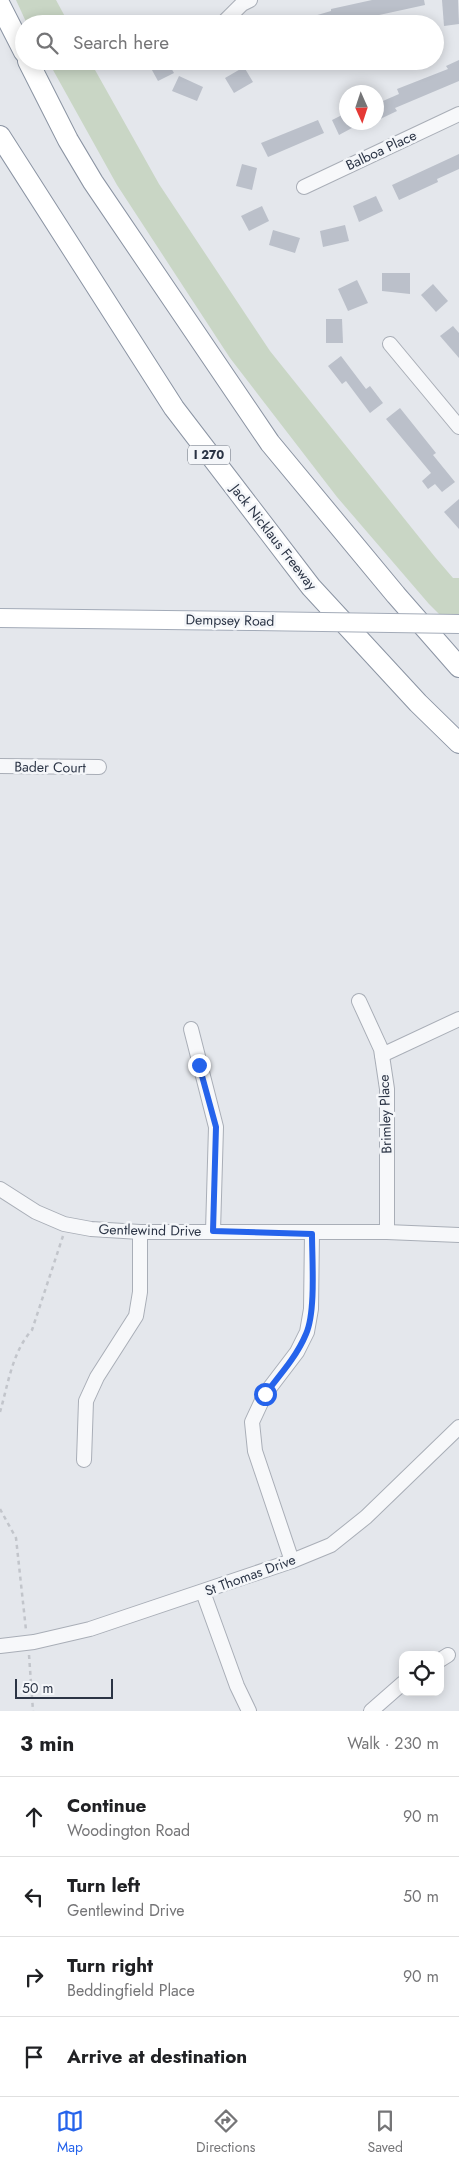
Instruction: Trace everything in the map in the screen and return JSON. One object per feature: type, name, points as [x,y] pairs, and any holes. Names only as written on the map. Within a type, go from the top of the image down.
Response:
[{"type":"highway","points":[[0,5],[15,34]]},
{"type":"highway","points":[[33,70],[68,140],[93,182],[270,443],[396,595],[459,667]]},
{"type":"highway","name":"Jack Nicklaus Freeway","points":[[0,136],[174,408],[311,586],[418,703],[459,743]]},
{"type":"main road","name":"Dempsey Road","points":[[0,618],[459,624]]},
{"type":"street","points":[[231,15],[242,4],[250,0]]},
{"type":"street","name":"Balboa Place","points":[[304,187],[459,114]]},
{"type":"street","points":[[390,344],[459,427]]},
{"type":"street","name":"Bader Court","points":[[0,766],[99,767]]},
{"type":"street","name":"Brimley Place","points":[[359,1001],[382,1055],[387,1089],[386,1232]]},
{"type":"street","points":[[382,1055],[459,1018]]},
{"type":"street","points":[[191,1029],[216,1127],[213,1231]]},
{"type":"street","name":"Gentlewind Drive","points":[[0,1189],[36,1212],[64,1224],[91,1229],[140,1232],[213,1231],[312,1234],[386,1232],[459,1235]]},
{"type":"street","points":[[84,1460],[86,1401],[97,1377],[136,1316],[140,1292],[140,1232]]},
{"type":"street","points":[[292,1561],[255,1451],[252,1422],[265,1394],[297,1352],[307,1332],[311,1309],[312,1234]]},
{"type":"street","name":"St Thomas Drive","points":[[0,1646],[28,1643],[90,1629],[292,1561],[331,1545],[366,1517],[459,1427]]},
{"type":"street","points":[[203,1592],[237,1686],[249,1711]]},
{"type":"street","points":[[372,1711],[399,1687]]},
{"type":"path","points":[[0,1412],[14,1363],[24,1339],[32,1330],[63,1236],[64,1224]]},
{"type":"path","points":[[0,1509],[16,1538],[28,1643],[33,1711]]},
{"type":"green space","points":[[16,0],[56,0],[64,15],[23,15]]},
{"type":"green space","points":[[53,70],[95,70],[159,184],[270,351],[435,557],[453,578],[459,578],[459,634],[429,604],[337,497],[230,358],[117,185]]},
{"type":"building","points":[[372,0],[424,0],[425,5],[379,15],[317,15],[331,11],[331,9]]},
{"type":"building","points":[[442,0],[458,0],[459,24],[444,26]]},
{"type":"building","points":[[459,60],[459,81],[395,108],[397,111],[384,117],[384,101],[399,94],[397,89],[448,69],[446,66]]},
{"type":"building","points":[[152,70],[172,70],[174,73],[158,81]]},
{"type":"building","points":[[239,70],[246,70],[253,82],[234,93],[225,78]]},
{"type":"building","points":[[179,76],[203,87],[197,101],[172,91]]},
{"type":"building","points":[[339,116],[339,130],[348,130],[339,135],[332,120]]},
{"type":"building","points":[[318,120],[324,133],[268,157],[261,143]]},
{"type":"building","points":[[459,154],[459,169],[437,179],[438,182],[399,200],[392,185]]},
{"type":"building","points":[[242,164],[257,168],[252,190],[236,186]]},
{"type":"building","points":[[376,196],[383,211],[359,222],[353,206]]},
{"type":"building","points":[[262,206],[269,221],[249,231],[241,216]]},
{"type":"building","points":[[345,225],[349,241],[323,247],[320,231]]},
{"type":"building","points":[[273,230],[300,238],[295,253],[269,245]]},
{"type":"building","points":[[382,273],[410,273],[410,294],[382,291]]},
{"type":"building","points":[[357,280],[368,303],[348,311],[338,289]]},
{"type":"building","points":[[433,284],[448,301],[436,312],[421,295]]},
{"type":"building","points":[[326,319],[342,319],[343,343],[326,343]]},
{"type":"building","points":[[453,326],[459,333],[459,358],[440,336]]},
{"type":"building","points":[[341,356],[366,389],[370,386],[383,403],[370,413],[346,381],[342,384],[328,366]]},
{"type":"building","points":[[400,408],[436,453],[433,455],[455,482],[442,492],[435,484],[428,489],[422,481],[431,473],[386,419]]},
{"type":"building","points":[[459,499],[459,529],[444,512]]},
{"type":"route","points":[[199,1065],[216,1127],[213,1231],[312,1234],[311,1309],[307,1332],[297,1352],[265,1394]]}]
